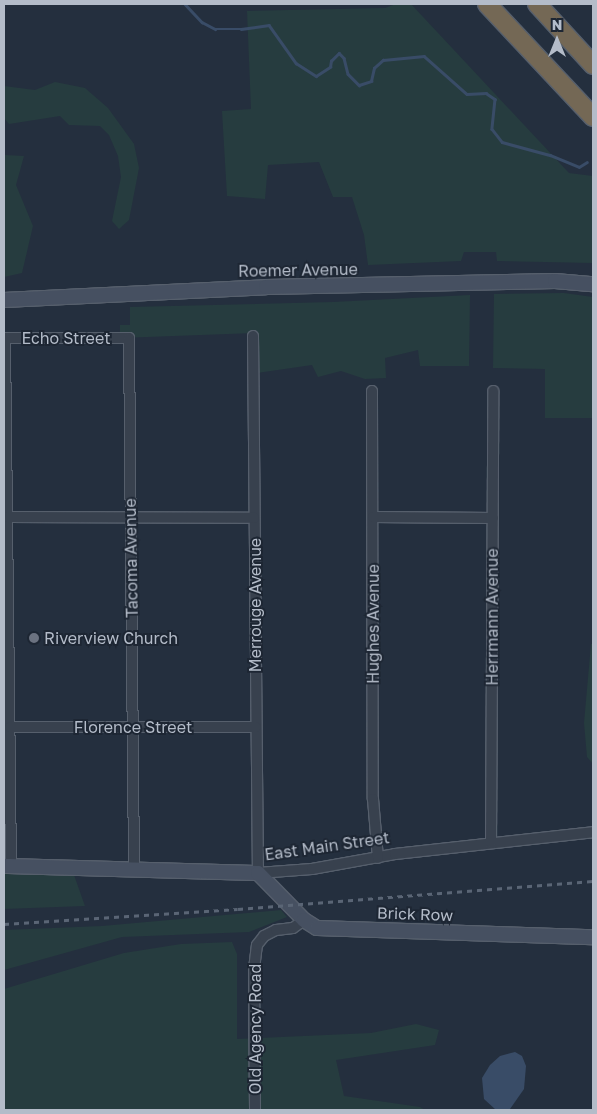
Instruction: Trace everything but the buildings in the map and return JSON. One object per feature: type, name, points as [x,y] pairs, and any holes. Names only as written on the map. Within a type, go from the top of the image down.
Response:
[{"type":"highway","points":[[487,4],[593,117]]},
{"type":"highway","points":[[537,4],[593,65]]},
{"type":"street","name":"Roemer Avenue","points":[[4,300],[266,287],[555,281],[593,284]]},
{"type":"street","name":"Merrouge Avenue","points":[[252,336],[258,873]]},
{"type":"street","points":[[5,338],[10,727],[8,866]]},
{"type":"street","name":"Echo Street","points":[[5,338],[129,338]]},
{"type":"street","name":"Tacoma Avenue","points":[[129,338],[134,868]]},
{"type":"street","name":"Hughes Avenue","points":[[372,391],[373,799],[378,858]]},
{"type":"street","name":"Herrmann Avenue","points":[[491,842],[494,391]]},
{"type":"street","points":[[373,516],[493,518]]},
{"type":"street","points":[[7,517],[254,518]]},
{"type":"street","name":"Florence Street","points":[[10,727],[256,726]]},
{"type":"street","name":"East Main Street","points":[[8,866],[134,868],[258,873],[312,869],[491,842],[593,832]]},
{"type":"street","name":"Brick Row","points":[[258,873],[304,920],[317,928],[593,937]]},
{"type":"street","name":"Old Agency Road","points":[[255,1110],[254,969],[257,945],[264,936],[276,930],[293,928],[304,920]]},
{"type":"green space","points":[[396,4],[411,4],[569,173],[593,176],[593,263],[497,261],[496,252],[464,252],[461,261],[368,265],[364,235],[352,197],[333,197],[319,162],[268,165],[265,199],[227,196],[222,111],[251,109],[247,11],[385,8]]},
{"type":"green space","points":[[55,82],[85,88],[108,108],[134,144],[139,168],[129,220],[119,229],[112,221],[121,177],[118,156],[109,135],[100,126],[69,125],[60,116],[9,124],[4,118],[4,86],[35,90]]},
{"type":"green space","points":[[4,153],[5,155],[24,156],[16,185],[33,226],[22,273],[4,277]]},
{"type":"green space","points":[[564,293],[593,297],[593,418],[545,418],[545,369],[493,368],[494,294]]},
{"type":"green space","points":[[470,295],[469,366],[420,366],[418,350],[385,358],[386,378],[365,379],[341,371],[318,377],[312,365],[257,373],[255,333],[120,338],[120,325],[130,325],[130,307],[333,302]]},
{"type":"green space","points":[[591,644],[593,644],[593,764],[587,757],[584,723]]},
{"type":"green space","points":[[4,874],[74,875],[85,906],[4,909]]},
{"type":"green space","points":[[281,910],[287,917],[249,932],[122,937],[4,970],[4,930],[102,926]]},
{"type":"green space","points":[[232,942],[237,954],[237,1039],[371,1033],[416,1024],[439,1030],[435,1045],[336,1060],[344,1096],[420,1107],[425,1110],[4,1110],[4,989],[124,953],[181,944]]},
{"type":"water","points":[[515,1052],[522,1056],[526,1066],[524,1089],[510,1109],[496,1110],[484,1099],[482,1078],[490,1065],[500,1056]]},
{"type":"waterway","points":[[185,4],[202,22],[215,29],[241,29],[269,25],[296,63],[316,76],[330,67],[331,61],[339,53],[344,58],[348,74],[359,85],[371,81],[374,68],[383,60],[424,56],[467,94],[486,93],[495,99],[492,129],[502,142],[550,155],[579,167],[587,162]]},
{"type":"railway","points":[[4,924],[238,909],[593,881]]},
{"type":"place","name":"Riverview Church","points":[[34,638]]}]
